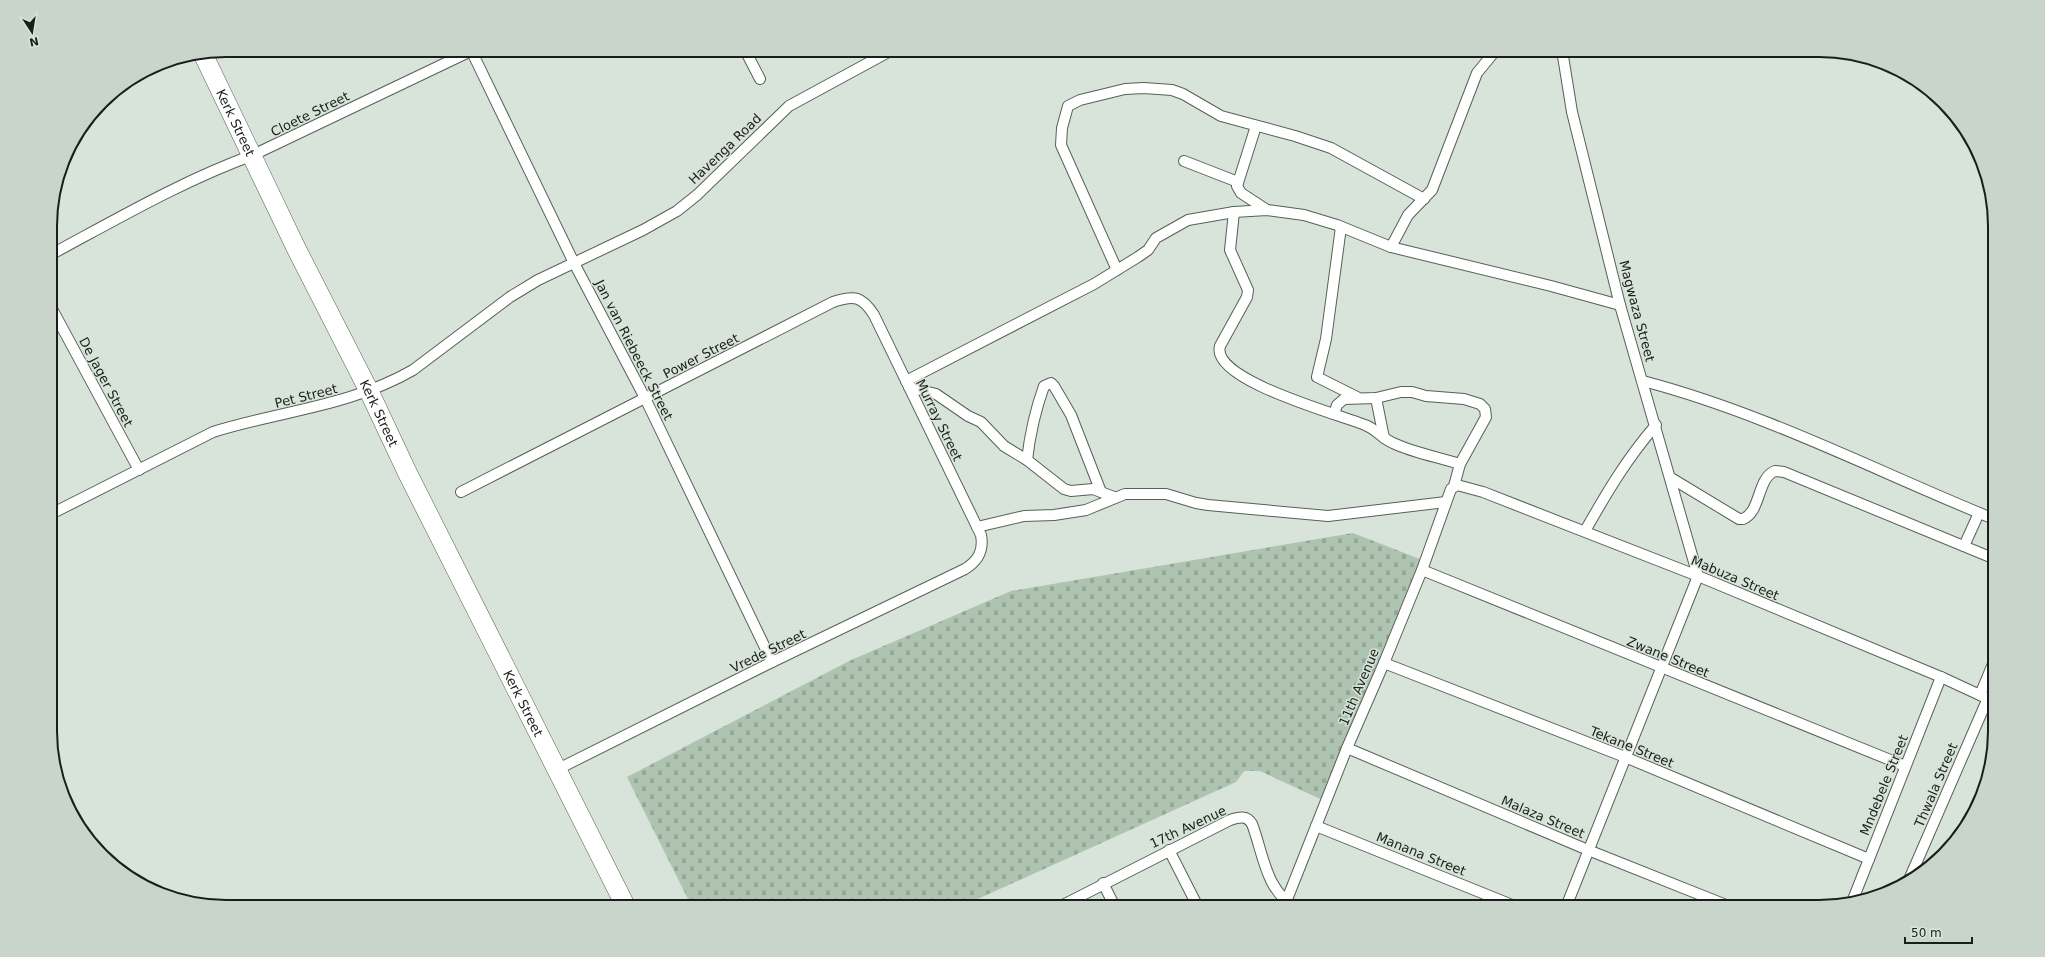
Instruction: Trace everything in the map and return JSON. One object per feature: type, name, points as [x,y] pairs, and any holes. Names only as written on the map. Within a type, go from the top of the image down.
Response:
[{"type":"highway","name":"Kerk Street","points":[[205,58],[253,155],[297,250],[369,392],[407,472],[558,769],[623,900]]},
{"type":"street","name":"Cloete Street","points":[[57,251],[170,191],[218,168],[253,155],[457,57]]},
{"type":"street","name":"Jan van Riebeeck Street","points":[[475,57],[574,263],[645,398],[772,662]]},
{"type":"street","points":[[749,57],[760,78]]},
{"type":"street","name":"Havenga Road","points":[[574,263],[643,230],[677,211],[697,195],[789,106],[879,57]]},
{"type":"street","points":[[1391,247],[1408,216],[1432,190],[1478,74],[1489,57]]},
{"type":"street","name":"Magwaza Street","points":[[1563,57],[1572,112],[1620,305],[1656,425],[1698,576]]},
{"type":"street","points":[[1117,270],[1061,145],[1062,128],[1068,106],[1080,100],[1113,91],[1160,88],[1183,94],[1221,116],[1295,136],[1331,148],[1424,199]]},
{"type":"street","points":[[1256,126],[1238,182],[1238,192],[1266,210]]},
{"type":"street","points":[[1184,161],[1238,182]]},
{"type":"street","points":[[907,384],[1094,284],[1148,250],[1156,238],[1188,220],[1234,212],[1266,210],[1304,215],[1341,227],[1391,247],[1551,286],[1620,305]]},
{"type":"street","points":[[1234,212],[1230,250],[1247,287],[1248,294],[1223,338],[1219,350],[1222,358],[1233,369],[1269,391],[1366,425],[1394,444],[1460,464]]},
{"type":"street","points":[[1341,227],[1326,339],[1317,377],[1358,398]]},
{"type":"street","name":"Pet Street","points":[[57,511],[139,470],[194,440],[213,432],[240,424],[331,404],[369,392],[391,383],[413,370],[510,297],[538,280],[574,263]]},
{"type":"street","name":"Power Street","points":[[461,492],[834,302],[852,298],[860,299],[868,304]]},
{"type":"street","name":"Murray Street","points":[[868,304],[882,329],[907,384],[981,535],[982,549]]},
{"type":"street","name":"De Jager Street","points":[[57,318],[139,470]]},
{"type":"street","points":[[1643,381],[1709,400],[1784,428],[1988,517]]},
{"type":"street","points":[[1027,460],[1031,429],[1037,405],[1044,386],[1051,383],[1071,415],[1101,492]]},
{"type":"street","points":[[907,384],[944,398],[968,416],[981,422],[1004,446],[1027,460],[1067,490],[1088,489],[1114,497]]},
{"type":"street","name":"11th Avenue","points":[[1287,900],[1347,748],[1422,570],[1446,502],[1458,486],[1460,464],[1486,417],[1485,409],[1480,404],[1464,399],[1426,396],[1412,392],[1401,392],[1376,398]]},
{"type":"street","points":[[1334,414],[1340,401],[1348,398],[1376,398],[1384,438]]},
{"type":"street","points":[[1584,531],[1612,483],[1642,441],[1656,425]]},
{"type":"street","points":[[1671,478],[1739,519],[1743,519],[1751,512],[1770,474],[1775,471],[1784,472],[1988,556]]},
{"type":"street","name":"Mabuza Street","points":[[1458,486],[1584,531],[1698,576],[1988,698]]},
{"type":"street","points":[[977,527],[1024,516],[1054,515],[1086,510],[1114,497],[1125,494],[1166,494],[1208,505],[1328,516],[1446,502]]},
{"type":"street","points":[[1964,546],[1979,513]]},
{"type":"street","name":"Vrede Street","points":[[558,769],[772,662],[965,569],[975,561],[982,549]]},
{"type":"street","name":"Zwane Street","points":[[1422,570],[1662,669],[1905,766]]},
{"type":"street","points":[[1569,900],[1698,576]]},
{"type":"street","name":"Tekane Street","points":[[1384,663],[1625,757],[1869,859]]},
{"type":"street","name":"Mndebele Street","points":[[1854,896],[1941,677]]},
{"type":"street","name":"Thwala Street","points":[[1912,872],[1988,698]]},
{"type":"street","name":"Malaza Street","points":[[1347,748],[1588,850],[1713,900]]},
{"type":"street","name":"17th Avenue","points":[[1071,900],[1103,882],[1230,820],[1247,818],[1254,830],[1269,876],[1282,900]]},
{"type":"street","name":"Manana Street","points":[[1316,826],[1500,900]]},
{"type":"street","points":[[1169,850],[1194,900]]},
{"type":"street","points":[[1103,882],[1112,900]]},
{"type":"green space","points":[[1353,533],[1425,561],[1329,803],[1260,771],[1244,771],[1236,782],[975,900],[688,900],[627,777],[849,661],[1011,591]]}]
